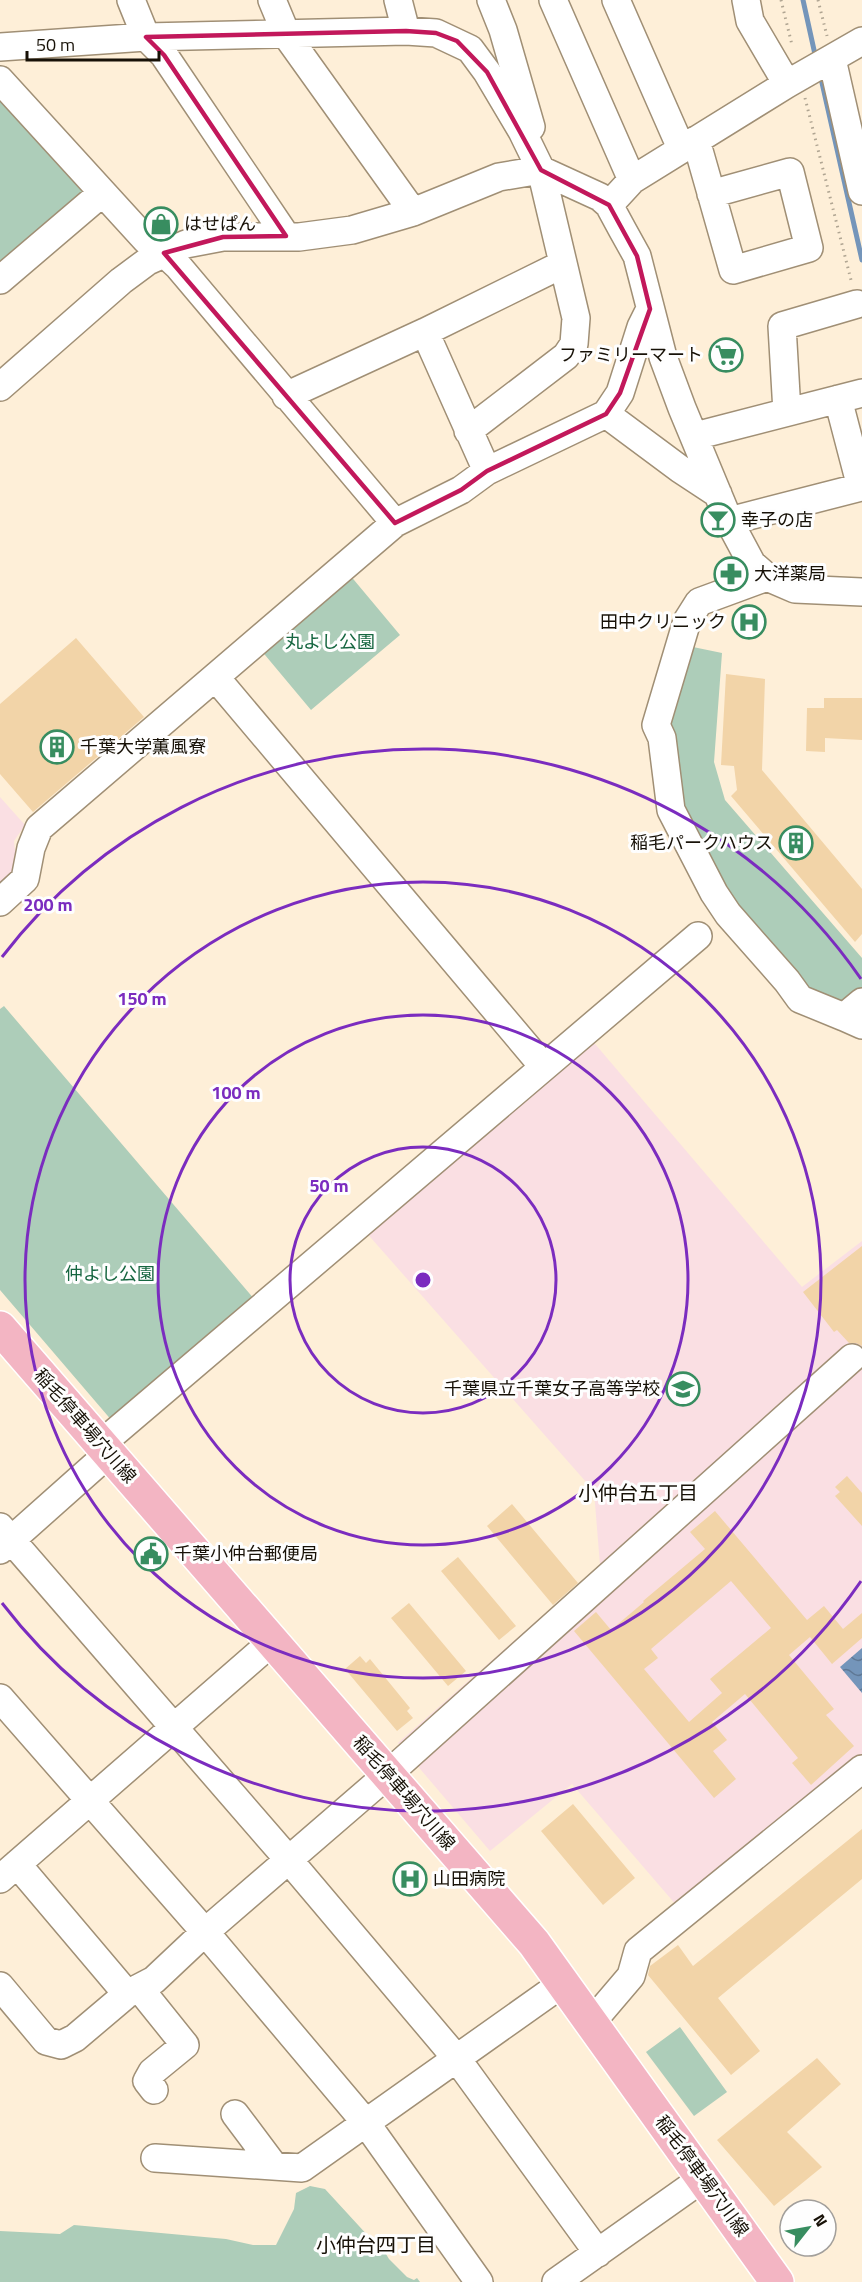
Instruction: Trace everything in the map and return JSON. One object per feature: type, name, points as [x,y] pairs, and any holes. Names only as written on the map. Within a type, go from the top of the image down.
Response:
[{"type":"main road","name":"稲毛停車場穴川線","points":[[0,1328],[534,1943],[703,2178],[772,2280]]},
{"type":"street","points":[[131,0],[146,37],[164,55],[286,236]]},
{"type":"street","points":[[272,0],[287,36],[413,212]]},
{"type":"street","points":[[398,0],[406,31]]},
{"type":"street","points":[[490,0],[502,30],[531,128],[530,146]]},
{"type":"street","points":[[553,0],[632,180]]},
{"type":"street","points":[[616,0],[711,194]]},
{"type":"street","points":[[746,0],[750,21],[793,81]]},
{"type":"street","points":[[0,46],[146,37],[287,36],[406,31],[436,33],[470,49],[487,72],[530,146],[541,170],[576,318],[574,344],[560,362],[468,431]]},
{"type":"street","points":[[609,205],[632,180],[688,144],[862,42]]},
{"type":"street","points":[[832,58],[862,191]]},
{"type":"street","points":[[0,80],[146,240],[164,253],[395,523]]},
{"type":"street","points":[[0,387],[121,281],[148,261],[186,244],[223,237],[286,236],[352,230],[413,212],[499,177],[541,170],[594,194],[609,205],[637,256],[663,357],[729,521],[752,564],[767,577],[795,589],[862,592]]},
{"type":"street","points":[[0,280],[102,193]]},
{"type":"street","points":[[286,396],[425,332],[562,264]]},
{"type":"street","points":[[787,412],[783,326],[857,304]]},
{"type":"street","points":[[0,902],[25,879],[31,848],[39,828],[395,523],[461,490],[487,471],[579,429],[606,414],[620,393],[641,327],[650,309]]},
{"type":"street","points":[[425,332],[487,471]]},
{"type":"street","points":[[695,436],[850,396],[861,487],[729,521]]},
{"type":"street","points":[[606,414],[718,494]]},
{"type":"street","points":[[767,577],[699,602],[687,621],[656,725],[662,738],[671,810],[714,893],[728,914],[800,999],[856,1015]]},
{"type":"street","points":[[216,678],[543,1066]]},
{"type":"street","points":[[598,2253],[457,2059],[175,1727],[4,1539],[543,1066],[698,936]]},
{"type":"street","points":[[0,1986],[46,2041],[61,2045],[75,2038],[133,1992],[154,1980],[205,1932],[387,1775],[852,1358]]},
{"type":"street","points":[[154,2090],[147,2081],[152,2072],[185,2045],[9,1872],[273,1641]]},
{"type":"street","points":[[0,1698],[205,1932],[366,2123],[479,2282]]},
{"type":"street","points":[[591,2023],[631,1976],[638,1951],[862,1769]]},
{"type":"street","points":[[155,2158],[302,2168],[563,1983]]},
{"type":"street","points":[[235,2114],[274,2166]]},
{"type":"street","points":[[556,2282],[703,2178]]},
{"type":"path","points":[[781,0],[793,81],[857,304]]},
{"type":"path","points":[[818,0],[832,58]]},
{"type":"highlighted area","points":[[406,31],[436,33],[457,41],[487,72],[541,170],[609,205],[637,256],[650,309],[620,393],[606,414],[487,471],[461,490],[395,523],[164,253],[223,237],[286,236],[164,55],[146,37]]},
{"type":"shaded area","points":[[0,797],[25,825],[14,841],[16,861],[7,882],[0,888]]},
{"type":"shaded area","name":"千葉県立千葉女子高等学校","points":[[590,1038],[802,1287],[862,1241],[862,1758],[677,1906],[572,1784],[490,1851],[398,1743],[600,1565],[594,1491],[364,1230]]},
{"type":"green space","points":[[0,93],[88,190],[0,271]]},
{"type":"green space","name":"丸よし公園","points":[[349,574],[400,635],[311,710],[260,649]]},
{"type":"green space","points":[[693,647],[722,653],[714,762],[725,800],[862,958],[862,988],[841,1005],[806,992],[732,907],[677,809],[667,737],[681,657]]},
{"type":"green space","name":"仲よし公園","points":[[4,1006],[255,1300],[113,1422],[0,1290],[0,1009]]},
{"type":"green space","points":[[680,2027],[727,2092],[694,2116],[646,2052]]},
{"type":"green space","points":[[310,2186],[325,2189],[370,2238],[380,2244],[389,2259],[407,2277],[414,2280],[417,2278],[420,2282],[0,2282],[0,2231],[60,2234],[74,2225],[226,2239],[253,2245],[276,2245],[294,2209],[296,2193]]},
{"type":"water","points":[[862,1648],[862,1693],[840,1667]]},
{"type":"building","name":"千葉大学薫風寮","points":[[76,638],[144,717],[33,812],[0,774],[0,704]]},
{"type":"building","name":"稲毛パークハウス","points":[[726,674],[765,679],[762,770],[862,889],[862,934],[855,942],[731,796],[737,790],[734,766],[721,765]]},
{"type":"building","points":[[824,698],[862,698],[862,740],[825,738],[825,752],[806,751],[807,708],[824,708]]},
{"type":"building","points":[[862,1246],[862,1346],[849,1343],[837,1330],[834,1332],[803,1292]]},
{"type":"building","points":[[847,1476],[862,1493],[862,1526],[835,1496],[840,1492],[835,1487]]},
{"type":"building","points":[[512,1504],[578,1583],[553,1605],[487,1526]]},
{"type":"building","points":[[715,1511],[807,1620],[824,1606],[843,1629],[862,1613],[862,1638],[832,1664],[810,1637],[789,1655],[834,1709],[826,1715],[854,1746],[811,1785],[792,1763],[798,1758],[745,1694],[712,1722],[727,1740],[713,1751],[736,1779],[714,1798],[574,1631],[596,1612],[611,1630],[644,1602],[705,1549],[690,1532]],"holes":[[[731,1581],[771,1628],[710,1679],[722,1693],[689,1722],[644,1669],[658,1658],[651,1649]]]},
{"type":"building","points":[[458,1557],[516,1626],[499,1640],[441,1571]]},
{"type":"building","points":[[409,1603],[466,1671],[448,1686],[391,1618]]},
{"type":"building","points":[[360,1656],[366,1663],[370,1659],[410,1708],[407,1711],[413,1718],[397,1731],[345,1669]]},
{"type":"building","points":[[573,1804],[635,1878],[603,1905],[541,1831]]},
{"type":"building","points":[[862,1829],[862,1879],[718,1998],[760,2051],[731,2075],[648,1975],[650,1966],[678,1945],[693,1966]]},
{"type":"building","points":[[817,2058],[841,2084],[787,2132],[822,2167],[784,2198],[778,2198],[778,2203],[774,2206],[717,2140]]},
{"type":"waterway","points":[[803,0],[816,59]]},
{"type":"waterway","points":[[820,74],[862,260]]},
{"type":"place","name":"はせぱん","points":[[161,224]]},
{"type":"place","name":"ファミリーマート","points":[[726,355]]},
{"type":"place","name":"幸子の店","points":[[718,520]]},
{"type":"place","name":"大洋薬局","points":[[731,574]]},
{"type":"place","name":"田中クリニック","points":[[749,622]]},
{"type":"place","name":"千葉大学薫風寮","points":[[57,747]]},
{"type":"place","name":"稲毛パークハウス","points":[[796,843]]},
{"type":"place","name":"千葉県立千葉女子高等学校","points":[[683,1389]]},
{"type":"place","name":"千葉小仲台郵便局","points":[[151,1554]]},
{"type":"place","name":"山田病院","points":[[410,1879]]},
{"type":"district","name":"小仲台五丁目","points":[[638,1493]]},
{"type":"district","name":"小仲台四丁目","points":[[376,2245]]}]
